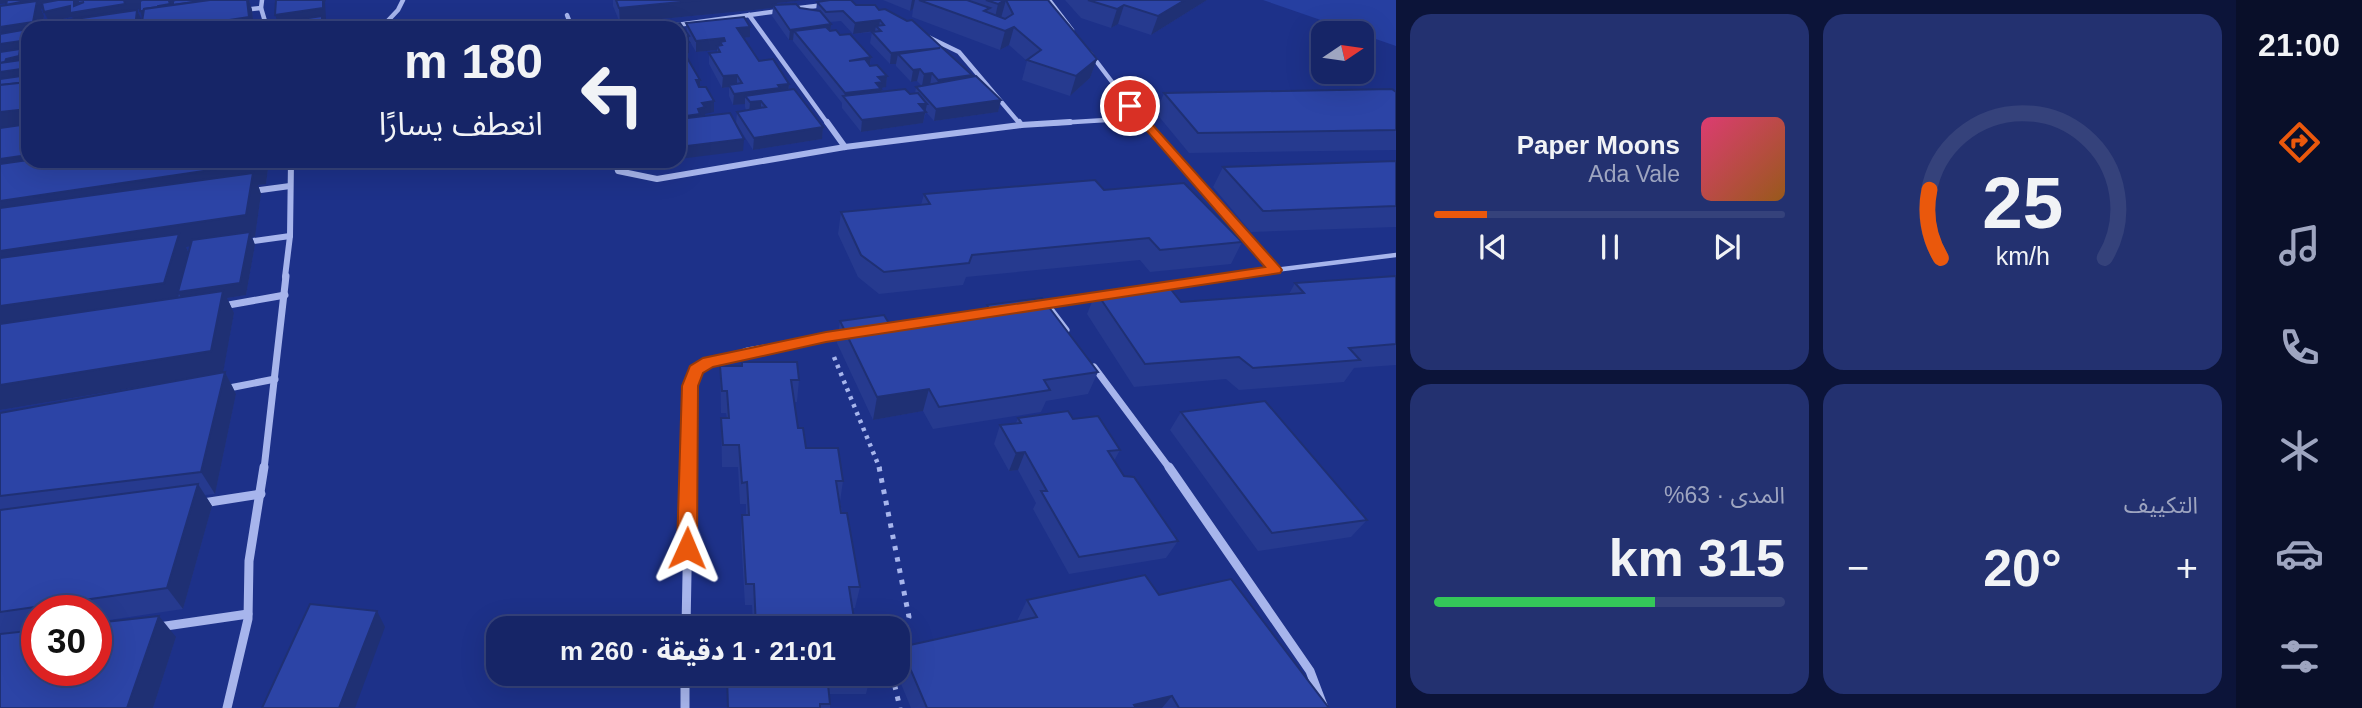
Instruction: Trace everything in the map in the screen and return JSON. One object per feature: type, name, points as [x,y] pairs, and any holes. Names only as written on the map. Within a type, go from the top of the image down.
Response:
[{"type":"street","points":[[262,0],[265,21]]},
{"type":"street","points":[[388,21],[403,0]]},
{"type":"street","points":[[1049,0],[1073,32]]},
{"type":"street","points":[[686,24],[834,4]]},
{"type":"street","points":[[235,11],[261,8]]},
{"type":"street","points":[[567,15],[569,21]]},
{"type":"street","points":[[749,15],[845,147]]},
{"type":"street","points":[[922,34],[959,52],[1021,125]]},
{"type":"street","points":[[1082,42],[1139,118],[1275,270]]},
{"type":"street","points":[[617,168],[618,171],[657,179],[845,147],[1021,125],[1139,118]]},
{"type":"street","points":[[227,708],[238,673],[248,614],[249,561],[261,494],[285,295],[290,236],[291,168]]},
{"type":"street","points":[[249,192],[290,186]]},
{"type":"street","points":[[238,244],[290,236]]},
{"type":"street","points":[[1141,290],[1275,270]]},
{"type":"street","points":[[217,307],[285,295]]},
{"type":"street","points":[[1033,307],[1114,295]]},
{"type":"street","points":[[1047,305],[1072,337]]},
{"type":"street","points":[[686,616],[690,386],[696,370],[708,362],[731,355],[854,333]]},
{"type":"street","points":[[1088,359],[1192,499],[1310,671],[1324,708]]},
{"type":"street","points":[[220,389],[275,379]]},
{"type":"street","points":[[192,504],[261,494]]},
{"type":"street","points":[[145,629],[248,614]]},
{"type":"street","points":[[685,686],[685,708]]},
{"type":"lane","points":[[1275,270],[1396,255]]},
{"type":"path","points":[[826,337],[879,467],[909,616]]},
{"type":"path","points":[[895,686],[900,708]]},
{"type":"shaded area","points":[[1263,0],[1396,0],[1396,46],[1374,38],[1374,21],[1324,21]]},
{"type":"building","points":[[7,0],[30,0],[6,5]]},
{"type":"building","points":[[74,0],[74,6],[84,2],[78,3],[78,0],[124,0],[125,4],[70,13],[70,6],[44,12],[42,3]]},
{"type":"building","points":[[142,0],[174,0],[169,1],[170,4],[140,11]]},
{"type":"building","points":[[175,0],[207,0],[173,5]]},
{"type":"building","points":[[210,0],[247,0],[249,17],[223,21],[142,21],[144,9]]},
{"type":"building","points":[[276,0],[323,0],[323,8],[275,15]]},
{"type":"building","points":[[616,0],[701,0],[619,8]]},
{"type":"building","points":[[851,0],[856,5],[875,5],[879,10],[885,9],[907,21],[912,20],[972,75],[938,80],[932,73],[924,74],[920,69],[913,70],[898,54],[940,48],[891,53],[872,32],[881,31],[876,26],[884,25],[880,20],[855,23],[843,11],[826,12],[817,2]]},
{"type":"building","points":[[919,0],[967,0],[990,8],[984,11],[1005,19],[1013,14],[1006,0],[1048,0],[1097,59],[1076,76],[1027,60],[1041,50],[1014,27],[1005,31]]},
{"type":"building","points":[[986,0],[1005,0],[998,4]]},
{"type":"building","points":[[1088,0],[1185,0],[1158,16],[1124,5],[1117,9]]},
{"type":"building","points":[[37,1],[33,21],[21,21],[21,24],[0,27],[0,6]]},
{"type":"building","points":[[796,4],[800,8],[820,11],[831,24],[790,30],[773,5]]},
{"type":"building","points":[[137,10],[136,21],[61,21]]},
{"type":"building","points":[[128,12],[78,19],[78,18]]},
{"type":"building","points":[[322,16],[322,21],[288,21]]},
{"type":"building","points":[[744,17],[750,27],[737,28],[759,61],[773,59],[789,84],[778,85],[780,88],[734,94],[729,85],[742,83],[737,75],[723,76],[709,53],[720,52],[717,46],[722,45],[720,42],[725,41],[724,38],[696,41],[686,23]]},
{"type":"building","points":[[826,27],[830,31],[836,30],[840,35],[850,34],[871,57],[849,61],[865,59],[870,66],[877,65],[887,76],[878,77],[883,82],[876,83],[881,89],[845,93],[794,31]]},
{"type":"building","points":[[21,30],[21,41],[0,44],[0,34]]},
{"type":"building","points":[[20,49],[19,56],[0,63],[0,52]]},
{"type":"building","points":[[686,56],[700,80],[696,80],[699,87],[706,87],[714,101],[702,103],[705,107],[698,109],[700,114],[686,116]]},
{"type":"building","points":[[21,60],[21,69],[0,72],[0,63]]},
{"type":"building","points":[[21,76],[21,83],[0,85],[0,79]]},
{"type":"building","points":[[976,76],[1001,100],[936,109],[916,87]]},
{"type":"building","points":[[21,83],[21,110],[0,112],[0,85]]},
{"type":"building","points":[[794,89],[823,127],[754,138],[737,112],[766,107],[761,101],[750,102],[745,96]]},
{"type":"building","points":[[905,89],[910,94],[918,93],[927,104],[919,104],[926,112],[862,120],[843,96]]},
{"type":"building","points":[[1392,89],[1396,92],[1396,130],[1198,133],[1164,93]]},
{"type":"building","points":[[730,113],[744,139],[686,146],[686,118]]},
{"type":"building","points":[[21,125],[21,156],[0,159],[0,128]]},
{"type":"building","points":[[21,161],[21,168],[224,168],[0,201],[0,164]]},
{"type":"building","points":[[1396,161],[1396,206],[1263,211],[1223,167]]},
{"type":"building","points":[[253,173],[246,215],[0,251],[0,208]]},
{"type":"building","points":[[1095,180],[1104,190],[1184,183],[1242,242],[1160,250],[1149,238],[972,255],[969,263],[884,272],[861,255],[841,212],[930,204],[924,194]]},
{"type":"building","points":[[250,232],[240,283],[178,292],[192,240]]},
{"type":"building","points":[[179,234],[164,283],[0,306],[0,258]]},
{"type":"building","points":[[1396,276],[1396,344],[1349,348],[1360,360],[1253,368],[1239,357],[1145,364],[1096,292],[1169,287],[1181,302],[1304,293],[1295,283]]},
{"type":"building","points":[[223,291],[211,351],[0,385],[0,324]]},
{"type":"building","points":[[1042,298],[1098,372],[1044,380],[1050,390],[939,407],[929,389],[877,397],[840,321],[884,315],[890,325],[990,311],[987,305]]},
{"type":"building","points":[[742,362],[797,362],[799,380],[791,380],[798,428],[803,428],[806,448],[838,448],[843,481],[836,481],[841,513],[847,513],[860,587],[849,587],[854,616],[755,616],[754,584],[746,584],[742,515],[749,515],[747,482],[742,483],[739,445],[723,445],[721,418],[729,418],[727,391],[722,391],[720,366],[742,366]]},
{"type":"building","points":[[225,372],[201,472],[0,496],[0,413]]},
{"type":"building","points":[[1265,401],[1367,520],[1272,533],[1181,412]]},
{"type":"building","points":[[1068,411],[1073,419],[1098,416],[1120,450],[1108,451],[1124,476],[1134,477],[1178,541],[1079,557],[1041,491],[1047,491],[1025,452],[1016,453],[1000,425],[1021,423],[1018,418]]},
{"type":"building","points":[[198,484],[167,588],[112,596],[21,595],[21,609],[0,612],[0,510]]},
{"type":"building","points":[[1145,575],[1159,595],[1231,579],[1329,708],[1179,708],[1172,696],[1134,705],[1136,708],[927,708],[910,668],[910,645],[1037,617],[1027,600]]},
{"type":"building","points":[[310,604],[377,611],[339,708],[262,708]]},
{"type":"building","points":[[159,616],[127,708],[0,708],[0,634],[21,632],[21,686],[112,686],[112,621]]},
{"type":"building","points":[[727,686],[828,686],[830,704],[820,704],[820,708],[728,708]]},
{"type":"route","points":[[687,548],[690,386],[696,370],[708,362],[826,337],[1275,270],[1130,106]]}]
